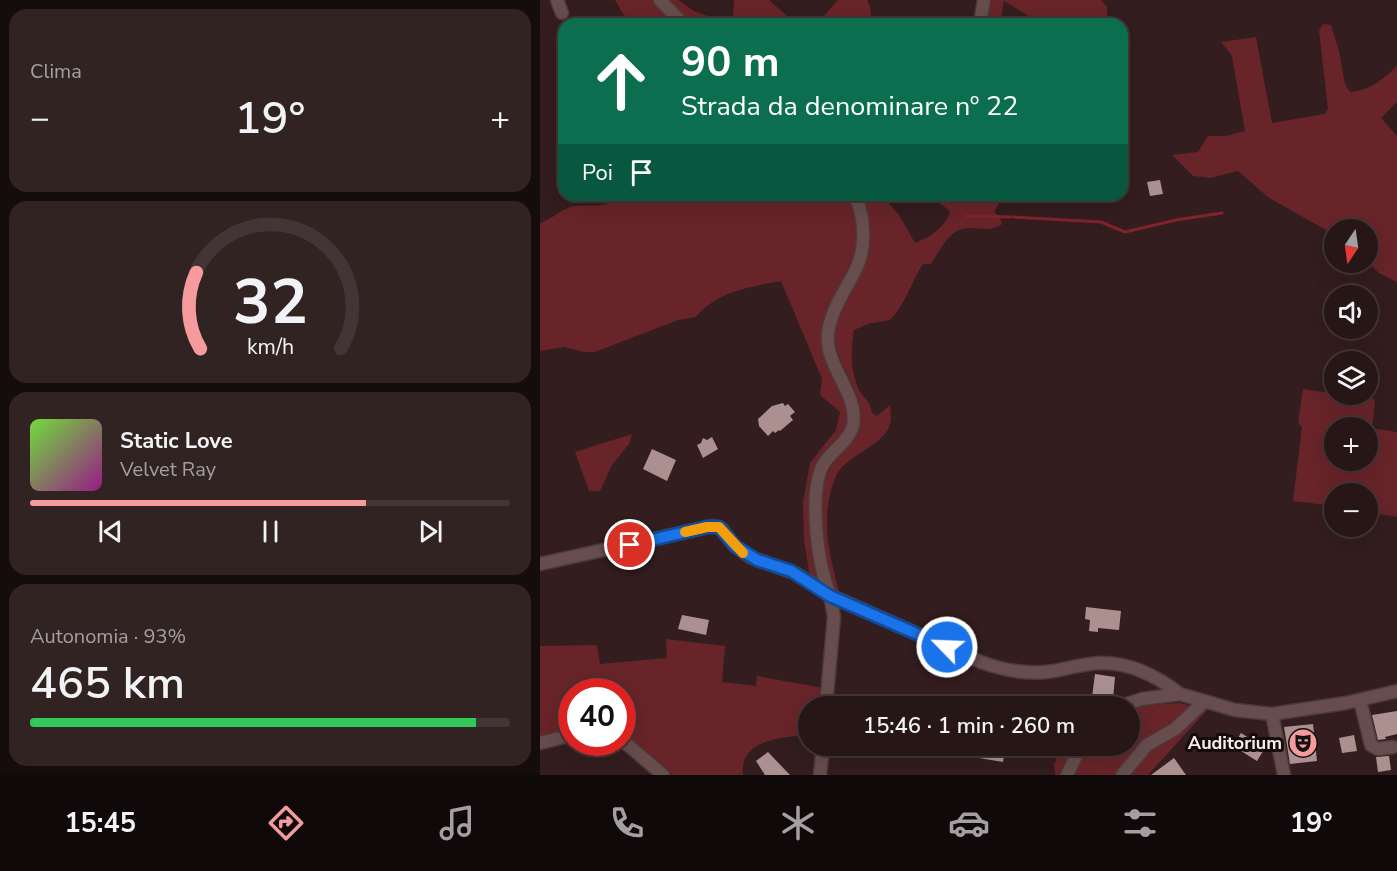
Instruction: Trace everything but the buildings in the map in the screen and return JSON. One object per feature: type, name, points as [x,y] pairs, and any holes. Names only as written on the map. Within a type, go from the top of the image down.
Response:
[{"type":"street","points":[[558,0],[562,13]]},
{"type":"street","points":[[660,0],[677,18]]},
{"type":"street","points":[[981,18],[984,0]]},
{"type":"street","points":[[827,696],[834,617],[819,560],[816,497],[822,466],[848,436],[853,424],[854,412],[833,362],[828,338],[833,314],[856,269],[862,248],[863,224],[857,201]]},
{"type":"street","points":[[540,564],[713,526],[722,529],[735,546],[750,557],[797,574],[830,596],[997,668],[1036,673],[1091,664],[1109,664],[1155,676],[1180,694],[1244,712],[1272,714],[1360,700],[1397,691]]},
{"type":"street","points":[[1140,700],[1180,694]]},
{"type":"street","points":[[1360,700],[1371,745],[1378,749],[1393,747]]},
{"type":"street","points":[[1122,775],[1147,745],[1175,729],[1205,701]]},
{"type":"street","points":[[1272,714],[1284,775]]},
{"type":"street","points":[[540,743],[558,738]]},
{"type":"street","points":[[636,753],[663,775]]},
{"type":"street","points":[[820,775],[822,756]]},
{"type":"street","points":[[1067,775],[1076,756]]},
{"type":"shaded area","points":[[615,0],[678,0],[694,11],[713,18],[626,18]]},
{"type":"shaded area","points":[[734,0],[769,0],[789,18],[730,18],[733,16]]},
{"type":"shaded area","points":[[838,0],[867,0],[870,6],[871,18],[822,18]]},
{"type":"shaded area","points":[[991,0],[1101,0],[1107,7],[1107,18],[1032,18],[1004,1],[1001,18],[989,18]]},
{"type":"shaded area","points":[[1323,24],[1331,25],[1345,84],[1350,92],[1376,84],[1397,66],[1397,102],[1381,118],[1397,136],[1397,282],[1378,272],[1378,219],[1324,219],[1324,229],[1269,198],[1238,171],[1210,178],[1193,176],[1172,155],[1198,152],[1208,136],[1226,136],[1245,131],[1232,56],[1221,42],[1256,37],[1272,123],[1325,114],[1328,109],[1319,31]]},
{"type":"shaded area","points":[[612,201],[853,201],[860,245],[827,320],[851,413],[848,428],[831,450],[820,496],[829,470],[853,438],[860,420],[858,398],[839,355],[835,333],[839,316],[868,255],[870,234],[864,201],[886,201],[899,215],[915,243],[937,231],[945,222],[950,211],[936,201],[1000,201],[994,212],[1000,217],[1002,224],[987,229],[965,229],[955,232],[931,264],[923,264],[896,314],[890,320],[868,324],[854,330],[852,359],[858,388],[870,404],[872,413],[877,416],[890,405],[891,419],[886,432],[880,439],[840,470],[830,493],[828,537],[840,596],[810,578],[804,540],[803,503],[810,463],[836,430],[840,412],[820,395],[822,379],[781,281],[724,296],[704,308],[696,317],[678,320],[595,352],[564,347],[540,351],[540,223],[570,207]]},
{"type":"shaded area","points":[[1303,389],[1324,392],[1324,405],[1374,405],[1373,417],[1324,417],[1324,471],[1378,471],[1378,429],[1397,432],[1397,517],[1378,514],[1378,483],[1324,483],[1324,505],[1293,501],[1302,427],[1298,422]]},
{"type":"shaded area","points":[[632,434],[629,444],[612,465],[600,491],[589,491],[575,452]]},
{"type":"shaded area","points":[[666,639],[725,646],[722,682],[756,686],[757,676],[824,688],[823,696],[798,696],[798,736],[776,739],[755,747],[743,763],[743,775],[672,775],[636,744],[636,678],[558,678],[558,738],[540,748],[540,646],[597,645],[600,664],[667,658]]},
{"type":"shaded area","points":[[1179,703],[1208,709],[1148,775],[1055,775],[1054,765],[1058,756],[1140,756],[1140,707]]},
{"type":"waterway","points":[[1013,217],[1101,222],[1125,232],[1176,220],[1222,213]]},
{"type":"waterway","points":[[965,216],[1010,217]]},
{"type":"slow traffic","points":[[685,532],[713,526],[719,527],[743,553]]},
{"type":"place","name":"Auditorium","points":[[1303,743]]},
{"type":"route","points":[[630,545],[707,527],[719,527],[735,546],[757,560],[791,571],[830,596],[947,647]]}]
